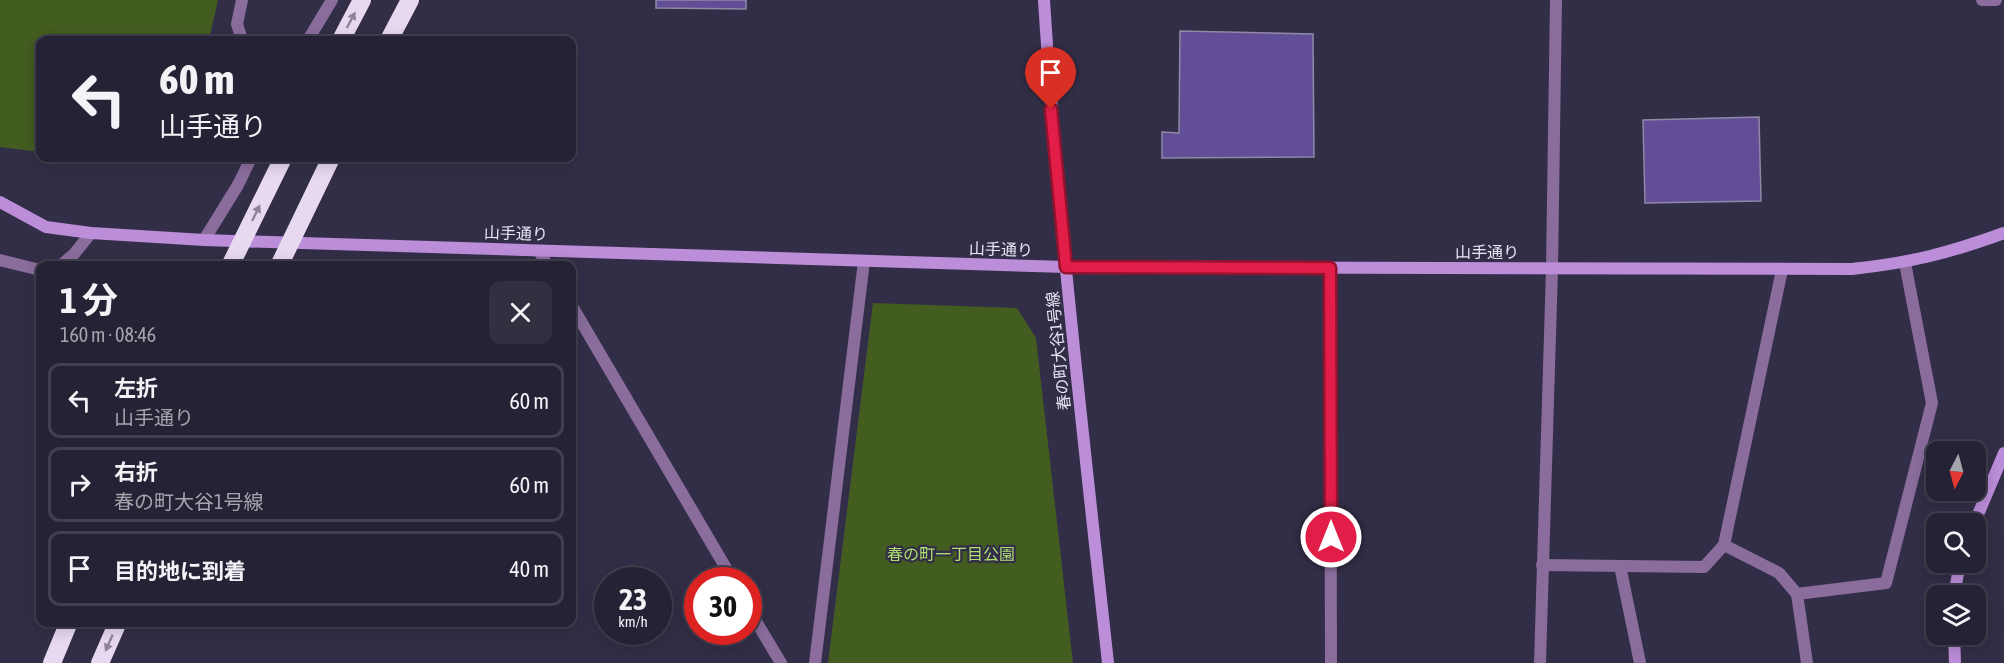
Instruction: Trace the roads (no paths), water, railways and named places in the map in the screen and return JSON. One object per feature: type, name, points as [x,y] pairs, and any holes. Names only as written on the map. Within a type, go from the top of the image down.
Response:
[{"type":"highway","points":[[343,36],[362,0]]},
{"type":"highway","points":[[391,36],[410,0]]},
{"type":"highway","points":[[232,261],[281,162]]},
{"type":"highway","points":[[281,261],[329,162]]},
{"type":"highway","points":[[52,663],[67,627]]},
{"type":"highway","points":[[100,663],[116,627]]},
{"type":"street","points":[[241,36],[237,24],[242,0]]},
{"type":"street","points":[[310,36],[332,0]]},
{"type":"street","name":"春の町大谷1号線","points":[[1044,0],[1051,109],[1066,267],[1108,663]]},
{"type":"street","points":[[1540,663],[1552,269],[1556,0]]},
{"type":"street","points":[[1982,0],[1996,0]]},
{"type":"street","points":[[204,240],[238,185],[249,162]]},
{"type":"street","name":"山手通り","points":[[0,202],[46,226],[91,233],[204,240],[1066,267],[1852,269],[1905,263],[1956,251],[2004,233]]},
{"type":"street","points":[[66,261],[91,233]]},
{"type":"street","points":[[539,251],[545,261]]},
{"type":"street","points":[[0,260],[36,269]]},
{"type":"street","points":[[814,663],[864,261]]},
{"type":"street","points":[[1797,594],[1886,583],[1932,403],[1905,263]]},
{"type":"street","points":[[1330,268],[1331,663]]},
{"type":"street","points":[[1542,565],[1704,567],[1724,545],[1782,270]]},
{"type":"street","points":[[576,313],[725,567]]},
{"type":"street","points":[[1979,513],[2004,453]]},
{"type":"street","points":[[1724,545],[1779,573],[1797,594],[1807,663]]},
{"type":"street","points":[[1620,566],[1640,663]]},
{"type":"street","points":[[762,631],[781,663]]},
{"type":"street","points":[[1954,645],[1955,663]]},
{"type":"park label","name":"春の町一丁目公園","points":[[951,554]]}]
